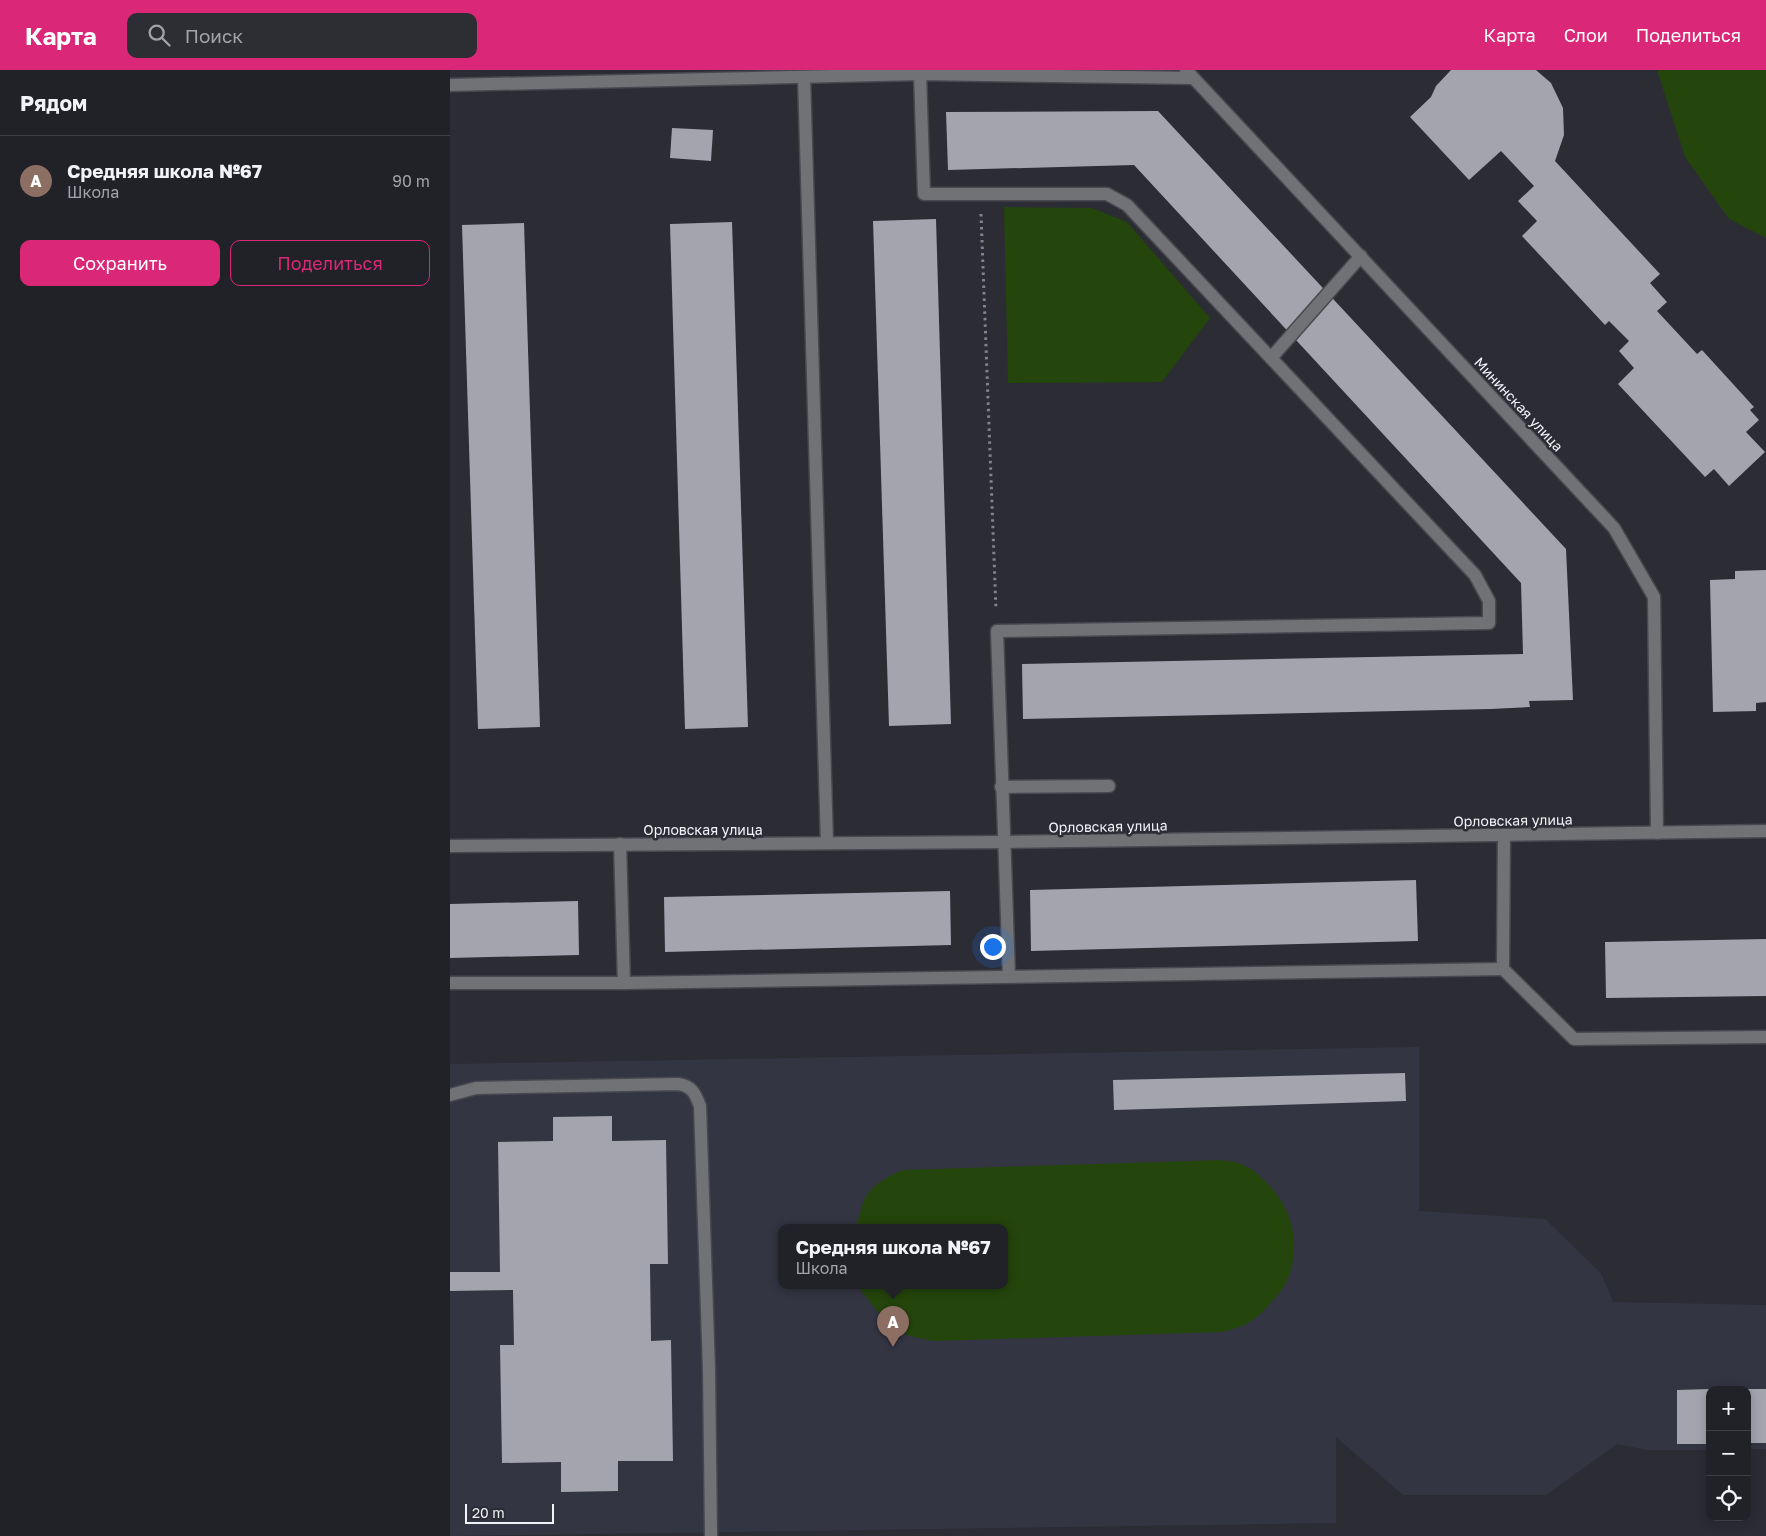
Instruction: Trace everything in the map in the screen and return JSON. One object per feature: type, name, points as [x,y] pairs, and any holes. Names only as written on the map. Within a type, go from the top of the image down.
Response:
[{"type":"street","points":[[450,85],[920,74],[1190,74]]},
{"type":"street","points":[[920,74],[924,194],[1107,194],[1128,205],[1475,575],[1489,601],[1489,623],[997,632],[1008,976]]},
{"type":"street","name":"Мининская улица","points":[[1190,74],[1614,528],[1654,597],[1657,833]]},
{"type":"street","points":[[804,77],[828,843]]},
{"type":"street","points":[[1270,358],[1361,256]]},
{"type":"street","points":[[1001,787],[1109,786]]},
{"type":"street","name":"Орловская улица","points":[[450,846],[1005,842],[1766,831]]},
{"type":"street","points":[[1503,969],[1504,835]]},
{"type":"street","points":[[620,844],[624,983]]},
{"type":"street","points":[[450,983],[624,983],[1503,969],[1574,1039],[1766,1037]]},
{"type":"street","points":[[450,1096],[476,1088],[678,1084],[688,1086],[696,1094],[701,1116],[709,1370],[711,1536]]},
{"type":"path","points":[[981,193],[997,632]]},
{"type":"shaded area","points":[[1419,1047],[1419,1211],[1545,1219],[1601,1273],[1613,1302],[1766,1305],[1766,1449],[1751,1449],[1751,1386],[1706,1386],[1706,1450],[1647,1450],[1617,1444],[1546,1495],[1403,1495],[1336,1437],[1336,1523],[450,1536],[450,1064]]},
{"type":"green space","points":[[1657,70],[1766,70],[1766,238],[1729,219],[1685,157]]},
{"type":"green space","points":[[1004,207],[1092,208],[1127,222],[1210,318],[1162,382],[1008,383]]},
{"type":"green space","points":[[1220,1160],[1235,1162],[1246,1166],[1256,1173],[1276,1193],[1283,1204],[1289,1216],[1294,1241],[1292,1268],[1279,1294],[1258,1316],[1247,1324],[1222,1332],[933,1341],[910,1336],[888,1322],[860,1289],[1008,1289],[1008,1224],[856,1224],[862,1205],[869,1192],[884,1179],[903,1170]]},
{"type":"building","points":[[1451,70],[1536,70],[1551,83],[1563,108],[1564,135],[1555,161],[1660,274],[1650,283],[1667,302],[1657,311],[1697,354],[1702,350],[1754,407],[1750,410],[1759,420],[1746,432],[1765,452],[1729,486],[1714,469],[1705,477],[1618,384],[1634,368],[1619,351],[1629,341],[1609,321],[1605,325],[1522,236],[1537,221],[1518,201],[1534,186],[1501,151],[1469,180],[1410,117],[1431,97],[1436,86]]},
{"type":"building","points":[[1158,111],[1566,549],[1573,700],[1529,701],[1530,707],[1491,709],[1023,719],[1022,664],[1523,654],[1521,583],[1134,165],[948,170],[946,112]]},
{"type":"building","points":[[672,128],[713,130],[711,161],[670,158]]},
{"type":"building","points":[[936,219],[951,724],[889,726],[873,221]]},
{"type":"building","points":[[732,222],[748,727],[685,729],[670,224]]},
{"type":"building","points":[[524,223],[540,727],[478,729],[462,225]]},
{"type":"building","points":[[1766,570],[1766,702],[1756,703],[1756,711],[1713,712],[1710,580],[1735,579],[1735,571]]},
{"type":"building","points":[[1416,880],[1418,941],[1031,951],[1030,890]]},
{"type":"building","points":[[950,891],[951,945],[665,952],[664,897]]},
{"type":"building","points":[[578,901],[579,955],[450,958],[450,904]]},
{"type":"building","points":[[1766,939],[1766,996],[1606,998],[1605,942]]},
{"type":"building","points":[[1405,1073],[1406,1101],[1114,1110],[1113,1080]]},
{"type":"building","points":[[612,1116],[612,1141],[666,1140],[668,1264],[650,1264],[651,1341],[671,1340],[673,1461],[618,1461],[618,1491],[561,1492],[561,1462],[502,1463],[500,1345],[514,1345],[513,1290],[450,1291],[450,1272],[500,1272],[498,1142],[553,1141],[553,1117]]},
{"type":"building","points":[[1706,1389],[1706,1444],[1677,1444],[1677,1390]]},
{"type":"building","points":[[1751,1389],[1766,1389],[1766,1443],[1751,1443]]},
{"type":"place","name":"Средняя школа №67","points":[[893,1347]]}]
